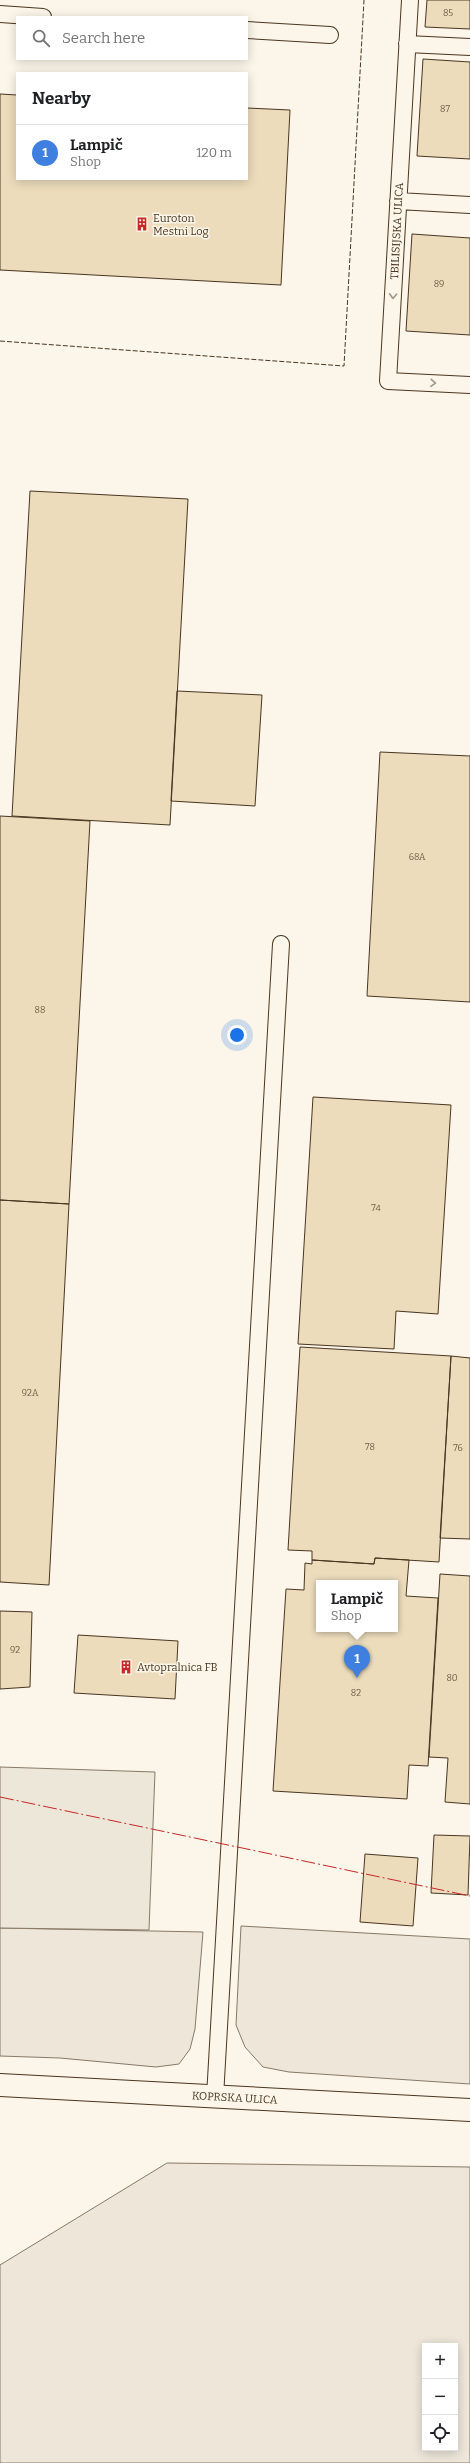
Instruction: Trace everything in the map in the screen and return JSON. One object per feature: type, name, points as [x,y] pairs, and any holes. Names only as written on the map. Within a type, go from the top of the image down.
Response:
[{"type":"street","name":"KOPRSKA ULICA","points":[[0,2085],[470,2110]]},
{"type":"lane","name":"TBILISIJSKA ULICA","points":[[410,0],[388,381],[470,386]]},
{"type":"lane","points":[[0,14],[29,16]]},
{"type":"lane","points":[[248,30],[330,35]]},
{"type":"lane","points":[[407,44],[470,47]]},
{"type":"lane","points":[[398,201],[470,205]]},
{"type":"lane","points":[[215,2097],[281,944]]},
{"type":"shaded area","points":[[0,1767],[155,1772],[149,1930],[0,1928]]},
{"type":"shaded area","points":[[241,1926],[470,1939],[470,2084],[289,2072],[263,2067],[245,2047],[236,2025]]},
{"type":"shaded area","points":[[0,1928],[203,1932],[195,2029],[190,2049],[179,2064],[156,2067],[60,2058],[0,2056]]},
{"type":"shaded area","points":[[167,2163],[470,2167],[470,2463],[0,2463],[0,2265]]},
{"type":"building","points":[[427,0],[470,0],[470,29],[425,27]]},
{"type":"building","points":[[423,59],[470,62],[470,159],[417,156]]},
{"type":"building","name":"Euroton Mestni Log","points":[[0,94],[16,95],[16,180],[248,180],[248,108],[290,110],[281,285],[0,270]]},
{"type":"building","points":[[412,234],[470,238],[470,335],[406,331]]},
{"type":"building","points":[[30,491],[188,499],[170,825],[12,816]]},
{"type":"building","points":[[177,691],[262,695],[255,806],[171,801]]},
{"type":"building","points":[[380,752],[470,756],[470,1002],[367,996]]},
{"type":"building","points":[[0,816],[90,821],[69,1204],[0,1200]]},
{"type":"building","points":[[313,1097],[451,1105],[438,1314],[396,1311],[394,1349],[298,1344]]},
{"type":"building","points":[[0,1200],[69,1204],[49,1585],[0,1582]]},
{"type":"building","points":[[300,1347],[451,1356],[439,1562],[375,1558],[374,1564],[312,1560],[312,1551],[288,1550]]},
{"type":"building","points":[[451,1356],[470,1358],[470,1539],[440,1538]]},
{"type":"building","points":[[375,1558],[409,1560],[406,1596],[438,1598],[428,1766],[409,1765],[407,1799],[273,1791],[286,1589],[304,1590],[305,1563],[312,1564],[312,1560],[374,1564]]},
{"type":"building","points":[[440,1574],[470,1576],[470,1804],[445,1802],[448,1758],[429,1757]]},
{"type":"building","points":[[0,1611],[32,1612],[30,1687],[0,1689]]},
{"type":"building","name":"Avtopralnica FB","points":[[78,1635],[178,1641],[175,1699],[74,1693]]},
{"type":"building","points":[[434,1835],[470,1836],[468,1895],[431,1893]]},
{"type":"building","points":[[365,1854],[418,1858],[413,1926],[360,1922]]},
{"type":"fence","points":[[0,341],[344,366],[364,0]]},
{"type":"power","points":[[0,1797],[470,1896]]},
{"type":"place","name":"Euroton Mestni Log","points":[[142,224]]},
{"type":"place","name":"Avtopralnica FB","points":[[126,1667]]},
{"type":"place","name":"Lampič","points":[[357,1678]]}]
